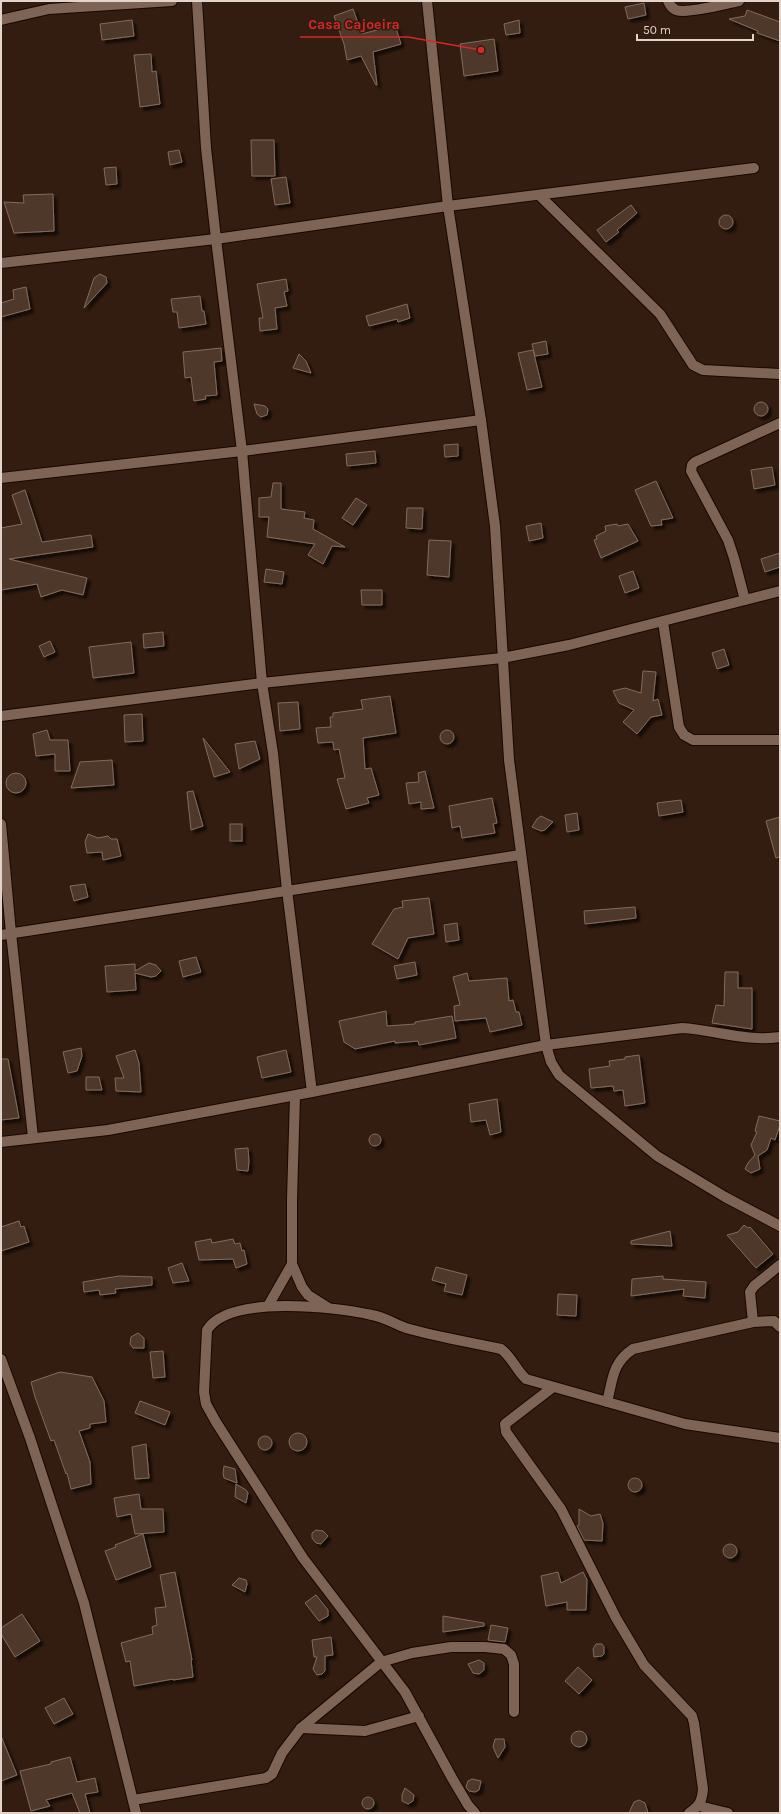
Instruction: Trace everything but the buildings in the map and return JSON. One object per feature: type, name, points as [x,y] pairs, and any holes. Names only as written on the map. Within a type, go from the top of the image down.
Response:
[{"type":"street","points":[[1,20],[49,9],[172,1]]},
{"type":"street","points":[[197,1],[204,118],[216,239],[242,451],[262,683],[273,753],[287,890],[312,1092]]},
{"type":"street","points":[[427,1],[448,206],[481,420],[495,526],[509,760],[520,855],[546,1045],[551,1062],[559,1075],[657,1156],[725,1197],[780,1226]]},
{"type":"street","points":[[668,1],[671,7],[677,10],[686,11],[739,1]]},
{"type":"street","points":[[1,263],[216,239],[448,206],[754,168]]},
{"type":"street","points":[[539,195],[660,314],[694,365],[698,368],[703,370],[780,374]]},
{"type":"street","points":[[1,478],[242,451],[481,420]]},
{"type":"street","points":[[745,600],[728,540],[691,471],[692,465],[695,462],[780,424]]},
{"type":"street","points":[[1,716],[262,683],[502,658],[570,645],[780,591]]},
{"type":"street","points":[[663,622],[679,727],[684,735],[693,740],[780,740]]},
{"type":"street","points":[[1,824],[6,934],[33,1137]]},
{"type":"street","points":[[6,934],[520,855]]},
{"type":"street","points":[[1,1142],[33,1137],[108,1130],[295,1096],[546,1045],[682,1028],[746,1038],[780,1038]]},
{"type":"street","points":[[295,1096],[292,1264],[302,1287],[308,1295],[327,1307]]},
{"type":"street","points":[[268,1306],[283,1283],[292,1264]]},
{"type":"street","points":[[753,1322],[750,1292],[754,1286],[780,1265]]},
{"type":"street","points":[[475,1813],[468,1805],[456,1785],[405,1692],[303,1558],[206,1404],[204,1392],[207,1330],[211,1324],[218,1318],[248,1308],[268,1306],[327,1307],[374,1315],[406,1328],[501,1349],[509,1355],[518,1372],[526,1379],[685,1424],[780,1438]]},
{"type":"street","points":[[607,1402],[616,1366],[623,1356],[634,1349],[753,1322],[774,1321],[780,1327]]},
{"type":"street","points":[[1,1359],[30,1438],[84,1603],[136,1813]]},
{"type":"street","points":[[553,1387],[505,1424],[506,1432],[561,1509],[616,1618],[644,1665],[692,1716],[703,1789],[702,1800],[699,1806],[689,1813]]},
{"type":"street","points":[[133,1800],[266,1778],[272,1774],[282,1753],[301,1728],[381,1662],[412,1653],[451,1647],[485,1647],[504,1649],[511,1655],[514,1664],[514,1712]]},
{"type":"street","points":[[301,1728],[365,1731],[419,1716]]},
{"type":"street","points":[[699,1806],[728,1813]]},
{"type":"place","name":"Casa Cajoeira","points":[[481,50]]}]
